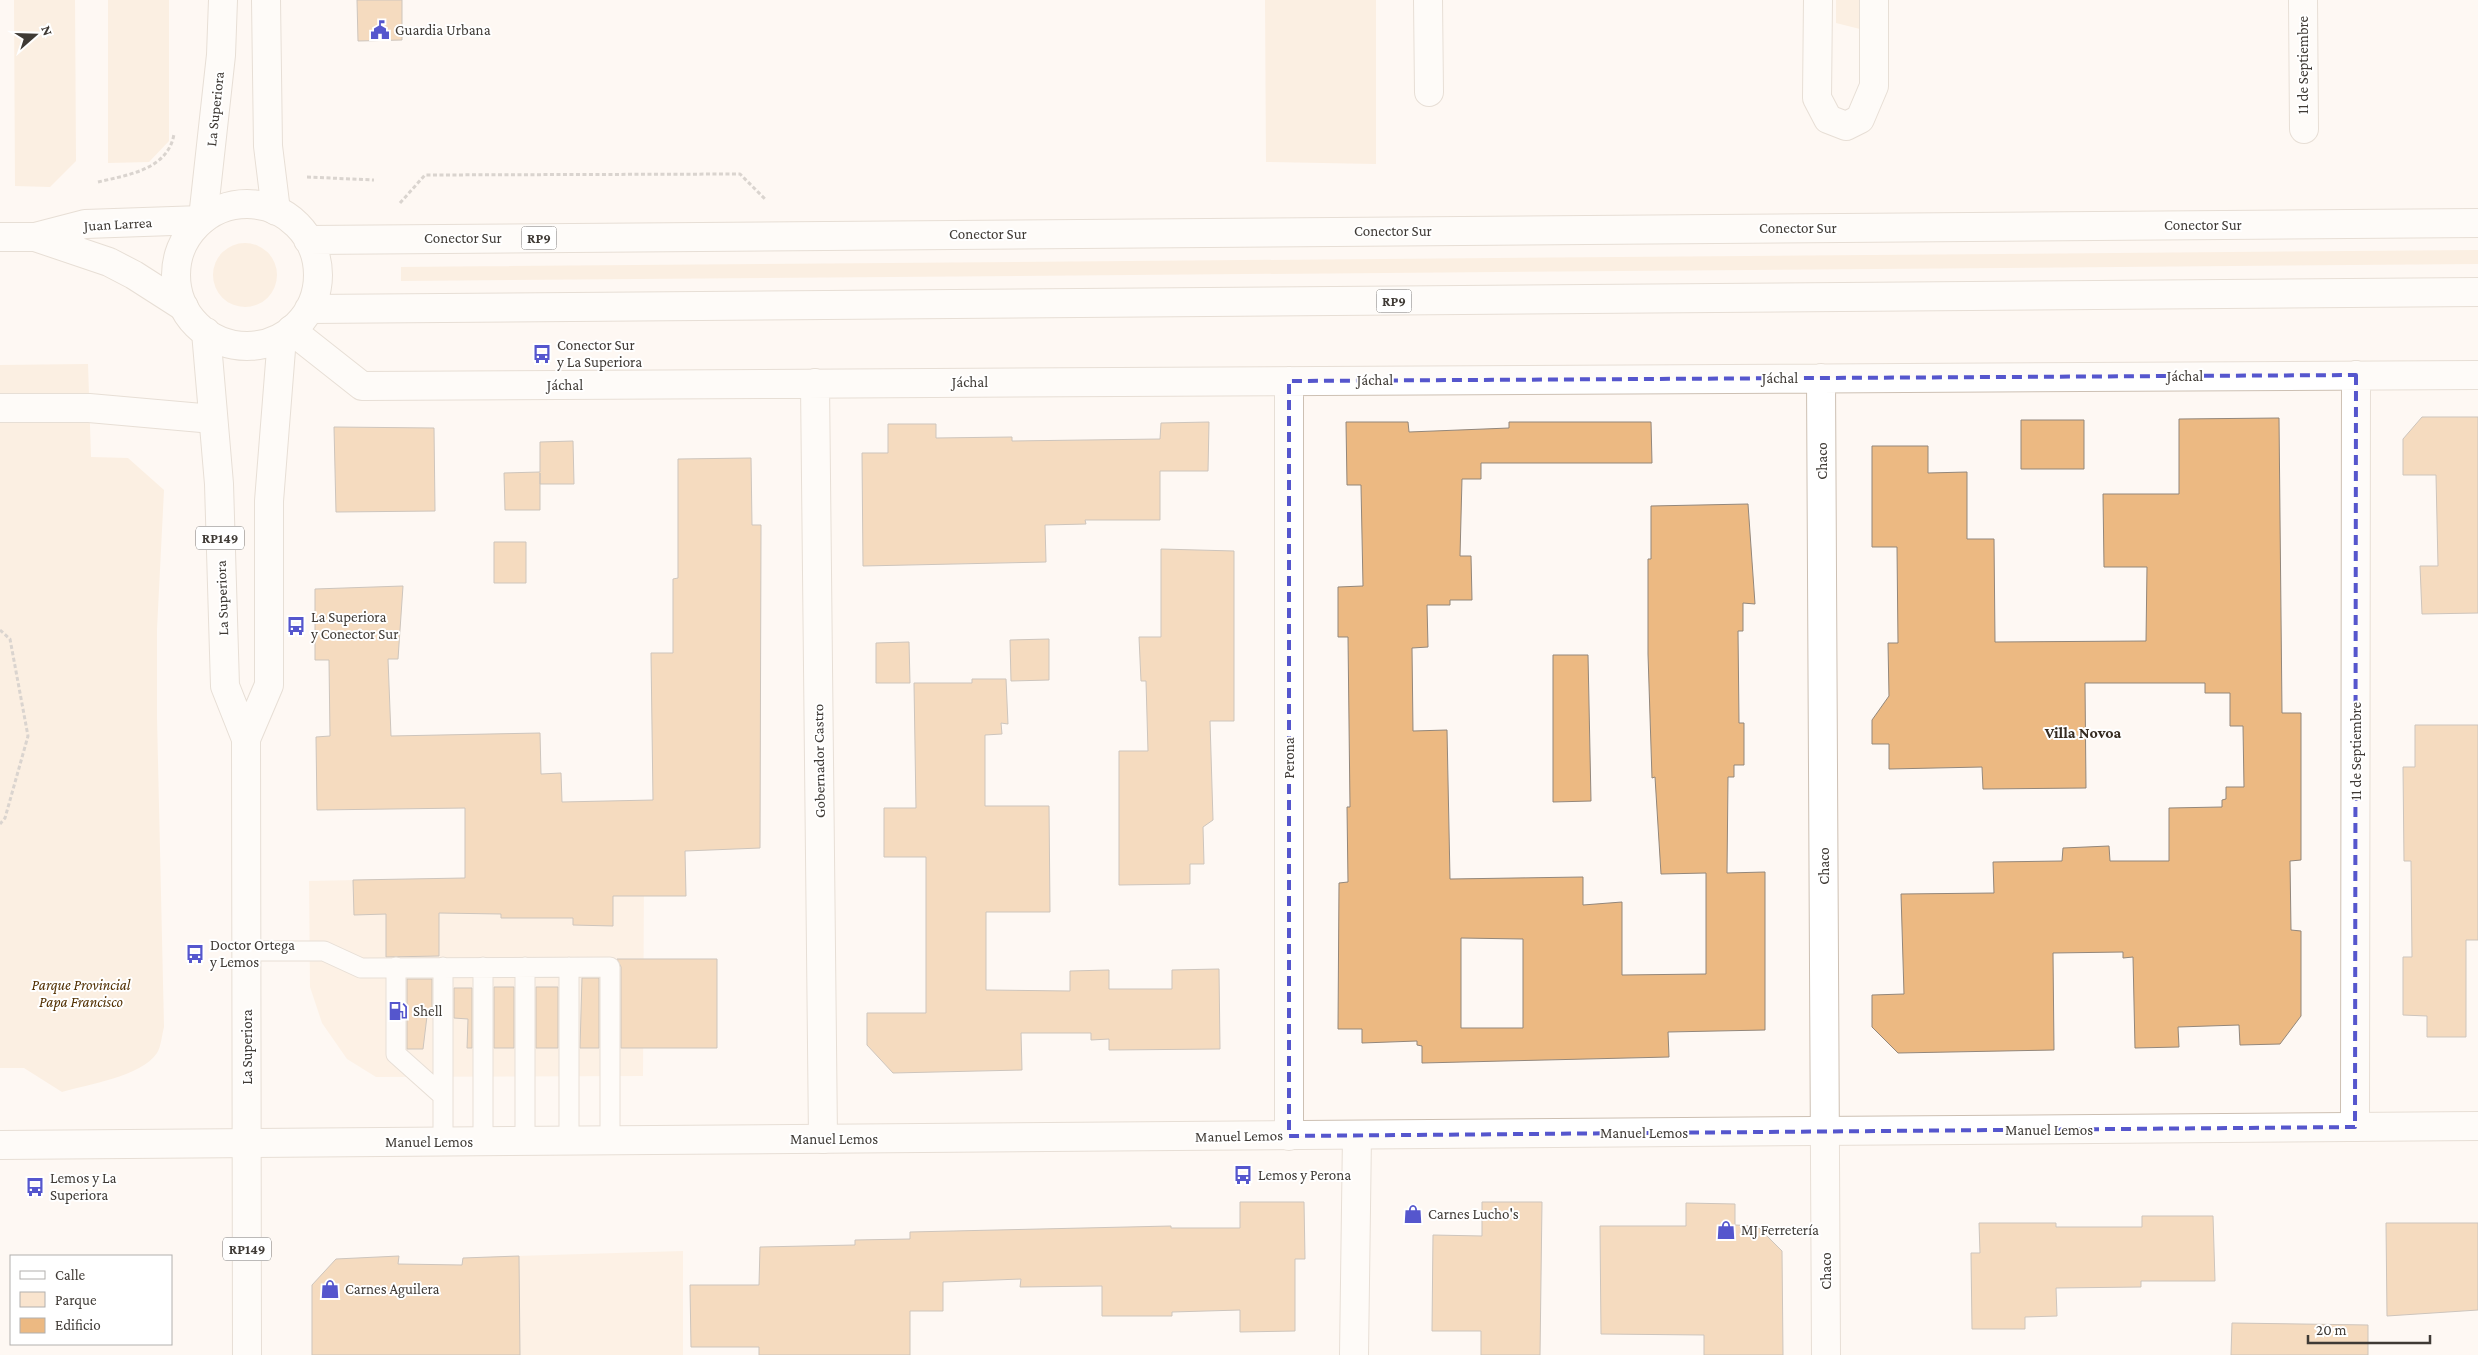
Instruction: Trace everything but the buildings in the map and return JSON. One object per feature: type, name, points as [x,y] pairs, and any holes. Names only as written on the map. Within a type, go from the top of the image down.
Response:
[{"type":"street","name":"La Superiora","points":[[203,219],[221,55],[223,0]]},
{"type":"street","points":[[266,0],[268,146],[276,211]]},
{"type":"street","points":[[1428,0],[1429,92]]},
{"type":"street","points":[[1818,0],[1817,98],[1828,119],[1846,126],[1860,119],[1874,86],[1874,0]]},
{"type":"street","name":"11 de Septiembre","points":[[2303,0],[2304,129]]},
{"type":"street","points":[[242,203],[264,206],[276,211],[283,213],[300,227],[308,240],[317,265],[317,287],[309,309],[299,324],[286,334],[262,345],[241,346],[220,341],[206,332],[187,314],[179,295],[176,274],[179,253],[188,234],[203,219],[222,208],[242,203]]},
{"type":"street","name":"Juan Larrea","points":[[0,237],[35,237],[85,224],[203,219]]},
{"type":"street","name":"Conector Sur","points":[[308,240],[2478,223]]},
{"type":"street","name":"Juan Larrea","points":[[35,237],[109,262],[134,274],[184,306]]},
{"type":"street","name":"RP9","points":[[309,309],[2478,292]]},
{"type":"street","name":"La Superiora","points":[[206,332],[219,484],[225,686],[246,739],[247,1355]]},
{"type":"street","name":"La Superiora","points":[[246,739],[269,685],[269,501],[286,334]]},
{"type":"street","name":"Jáchal","points":[[286,334],[362,386],[2478,375]]},
{"type":"street","name":"11 de Septiembre","points":[[2356,375],[2356,1127]]},
{"type":"street","name":"Chaco","points":[[1822,378],[1826,1355]]},
{"type":"street","name":"Perona","points":[[1289,381],[1289,1136]]},
{"type":"street","name":"Gobernador Castro","points":[[815,383],[823,1139]]},
{"type":"street","points":[[0,408],[89,408],[213,419]]},
{"type":"street","name":"Manuel Lemos","points":[[0,1145],[2478,1126]]},
{"type":"street","points":[[1354,1355],[1357,1135]]},
{"type":"lane","points":[[247,951],[324,951],[361,968],[610,967],[610,1141]]},
{"type":"lane","points":[[396,967],[396,1054],[443,1096]]},
{"type":"lane","points":[[483,967],[483,1142]]},
{"type":"lane","points":[[525,967],[525,1142]]},
{"type":"lane","points":[[569,967],[569,1142]]},
{"type":"lane","points":[[443,968],[443,1142]]},
{"type":"path","points":[[98,182],[143,171],[157,161],[172,143],[174,133]]},
{"type":"path","points":[[393,204],[399,204],[425,175],[740,174],[768,202]]},
{"type":"path","points":[[0,630],[10,640],[28,736],[5,818],[0,824]]},
{"type":"highlighted area","points":[[2356,375],[2355,1127],[1289,1136],[1289,381]]},
{"type":"shaded area","points":[[644,874],[643,1076],[376,1077],[347,1059],[322,1023],[310,987],[309,881]]},
{"type":"shaded area","points":[[683,1251],[683,1355],[484,1355],[483,1257]]},
{"type":"green space","points":[[14,0],[75,0],[76,161],[50,187],[15,186]]},
{"type":"green space","points":[[108,0],[169,0],[169,141],[149,162],[108,163]]},
{"type":"green space","points":[[1265,0],[1376,0],[1376,164],[1266,162]]},
{"type":"green space","points":[[1836,0],[1860,0],[1860,29],[1836,23]]},
{"type":"green space","points":[[245,243],[263,249],[271,257],[277,275],[271,293],[263,301],[245,307],[227,301],[219,293],[213,275],[219,257],[227,249]]},
{"type":"green space","points":[[2478,250],[2478,264],[401,281],[401,267]]},
{"type":"green space","name":"Parque Provincial Papa Francisco","points":[[88,364],[91,457],[128,458],[164,490],[157,629],[157,718],[164,1027],[157,1053],[139,1068],[113,1079],[62,1092],[24,1068],[0,1068],[0,365]]},
{"type":"place","name":"Guardia Urbana","points":[[380,30]]},
{"type":"place","name":"Conector Sur y La Superiora","points":[[542,354]]},
{"type":"place","name":"La Superiora y Conector Sur","points":[[296,626]]},
{"type":"place","name":"Doctor Ortega y Lemos","points":[[195,954]]},
{"type":"place","name":"Shell","points":[[398,1011]]},
{"type":"place","name":"Lemos y Perona","points":[[1243,1175]]},
{"type":"place","name":"Lemos y La Superiora","points":[[35,1187]]},
{"type":"place","name":"Carnes Lucho's","points":[[1413,1214]]},
{"type":"place","name":"MJ Ferretería","points":[[1726,1230]]},
{"type":"place","name":"Carnes Aguilera","points":[[330,1289]]},
{"type":"district","name":"Villa Novoa","points":[[2083,732]]}]
